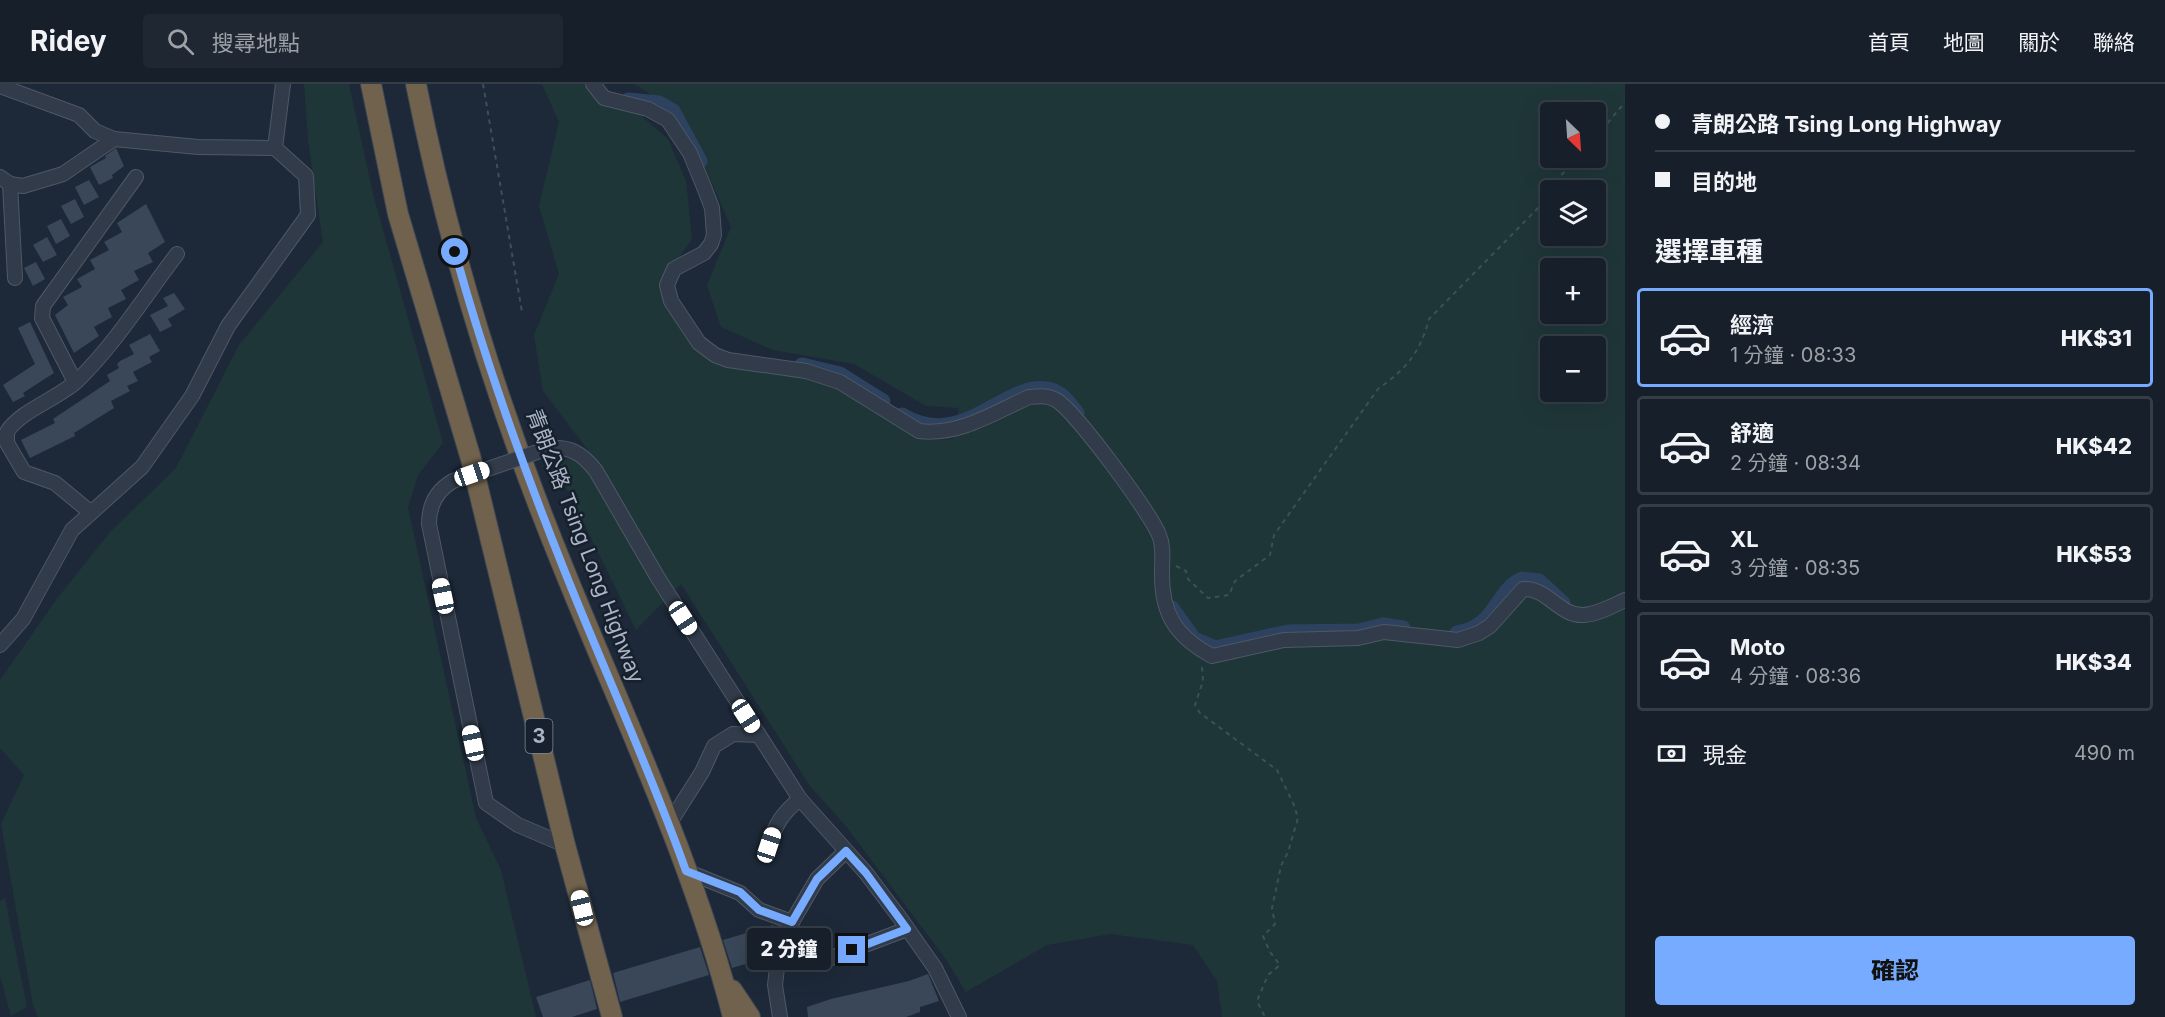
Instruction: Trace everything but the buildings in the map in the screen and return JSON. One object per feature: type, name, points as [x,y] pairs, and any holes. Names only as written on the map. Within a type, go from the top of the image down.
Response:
[{"type":"highway","name":"3","points":[[371,84],[398,214],[471,459],[565,845],[610,1015]]},
{"type":"highway","name":"青朗公路 Tsing Long Highway","points":[[416,84],[446,216],[477,327],[562,566],[654,782],[723,975],[733,1017]]},
{"type":"highway","points":[[723,975],[750,1017]]},
{"type":"street","points":[[275,148],[283,84]]},
{"type":"street","points":[[593,84],[604,98],[648,109],[668,120],[690,153],[712,208],[714,235],[704,253],[674,269],[667,285],[671,301],[706,350],[728,360],[806,371],[840,382],[919,431],[940,432],[958,429],[1029,397],[1041,395],[1057,400],[1091,437],[1155,526],[1162,546],[1164,608],[1188,641],[1212,656],[1284,640],[1358,638],[1384,632],[1458,640],[1479,633],[1490,626],[1523,589],[1539,592],[1569,612],[1580,615],[1598,612],[1625,600]]},
{"type":"street","points":[[0,87],[79,115],[95,131],[114,139],[198,147],[275,148],[306,176],[308,215],[228,326],[192,396],[142,467],[72,530],[23,619],[0,645]]},
{"type":"street","points":[[15,278],[5,181],[22,186],[63,174],[114,139]]},
{"type":"street","points":[[75,382],[44,324],[41,312],[46,300],[136,177]]},
{"type":"street","points":[[90,512],[55,483],[24,472],[6,437],[11,425],[53,400],[75,382],[101,355],[177,254]]},
{"type":"street","points":[[565,845],[519,825],[486,803],[429,524],[434,500],[442,488],[453,481],[558,447],[576,451],[596,471],[657,578],[800,800],[866,873],[935,968],[959,1017]]},
{"type":"street","points":[[669,824],[702,772],[714,746],[733,734],[758,735]]},
{"type":"street","points":[[769,845],[775,825],[788,808],[800,800]]},
{"type":"street","points":[[780,1017],[775,984],[777,968],[792,922],[817,879],[846,851]]},
{"type":"street","points":[[686,871],[740,892],[759,910],[792,922]]},
{"type":"street","points":[[815,964],[907,929]]},
{"type":"path","points":[[483,84],[522,312]]},
{"type":"path","points":[[1606,125],[1625,102]]},
{"type":"path","points":[[1172,568],[1176,566],[1186,570],[1188,579],[1208,598],[1229,595],[1235,580],[1270,555],[1274,535],[1378,389],[1400,373],[1423,343],[1429,319],[1541,205],[1553,183],[1569,168]]},
{"type":"path","points":[[1204,651],[1203,681],[1196,705],[1200,713],[1277,770],[1298,818],[1288,852],[1281,866],[1272,908],[1275,924],[1263,936],[1270,952],[1280,965],[1268,975],[1257,1001],[1265,1017]]},
{"type":"green space","points":[[304,84],[349,84],[373,194],[443,443],[418,475],[408,508],[476,818],[501,870],[536,1017],[38,1017],[33,1005],[1,824],[24,775],[0,748],[0,680],[56,600],[110,532],[176,468],[239,345],[323,242],[308,141]]},
{"type":"green space","points":[[542,84],[591,84],[607,102],[639,114],[668,139],[686,181],[692,239],[663,281],[716,360],[848,388],[907,432],[928,440],[953,439],[959,408],[926,406],[854,364],[773,350],[721,327],[707,285],[731,227],[682,114],[634,84],[1625,84],[1625,1017],[1222,1017],[1217,981],[1193,945],[1110,934],[1047,945],[966,992],[945,958],[845,825],[810,786],[681,584],[636,630],[553,460],[594,458],[543,391],[534,335],[559,274],[539,206],[559,122]]},
{"type":"green space","points":[[5,898],[27,1007],[11,1016],[0,976],[0,901]]},
{"type":"waterway","points":[[628,100],[659,103],[673,111],[700,161]]},
{"type":"waterway","points":[[802,365],[840,374],[883,401]]},
{"type":"waterway","points":[[902,415],[926,425],[948,425],[968,419],[1023,392],[1041,388],[1061,395],[1077,413]]},
{"type":"waterway","points":[[1457,633],[1480,624],[1506,592],[1522,579],[1539,581],[1563,603]]},
{"type":"waterway","points":[[1172,608],[1194,639],[1215,648],[1288,632],[1359,631],[1383,625],[1403,628]]},
{"type":"route","points":[[455,252],[477,327],[562,566],[654,782],[686,871],[740,892],[759,910],[792,922],[817,879],[846,851],[866,873],[907,929],[852,950]]}]
